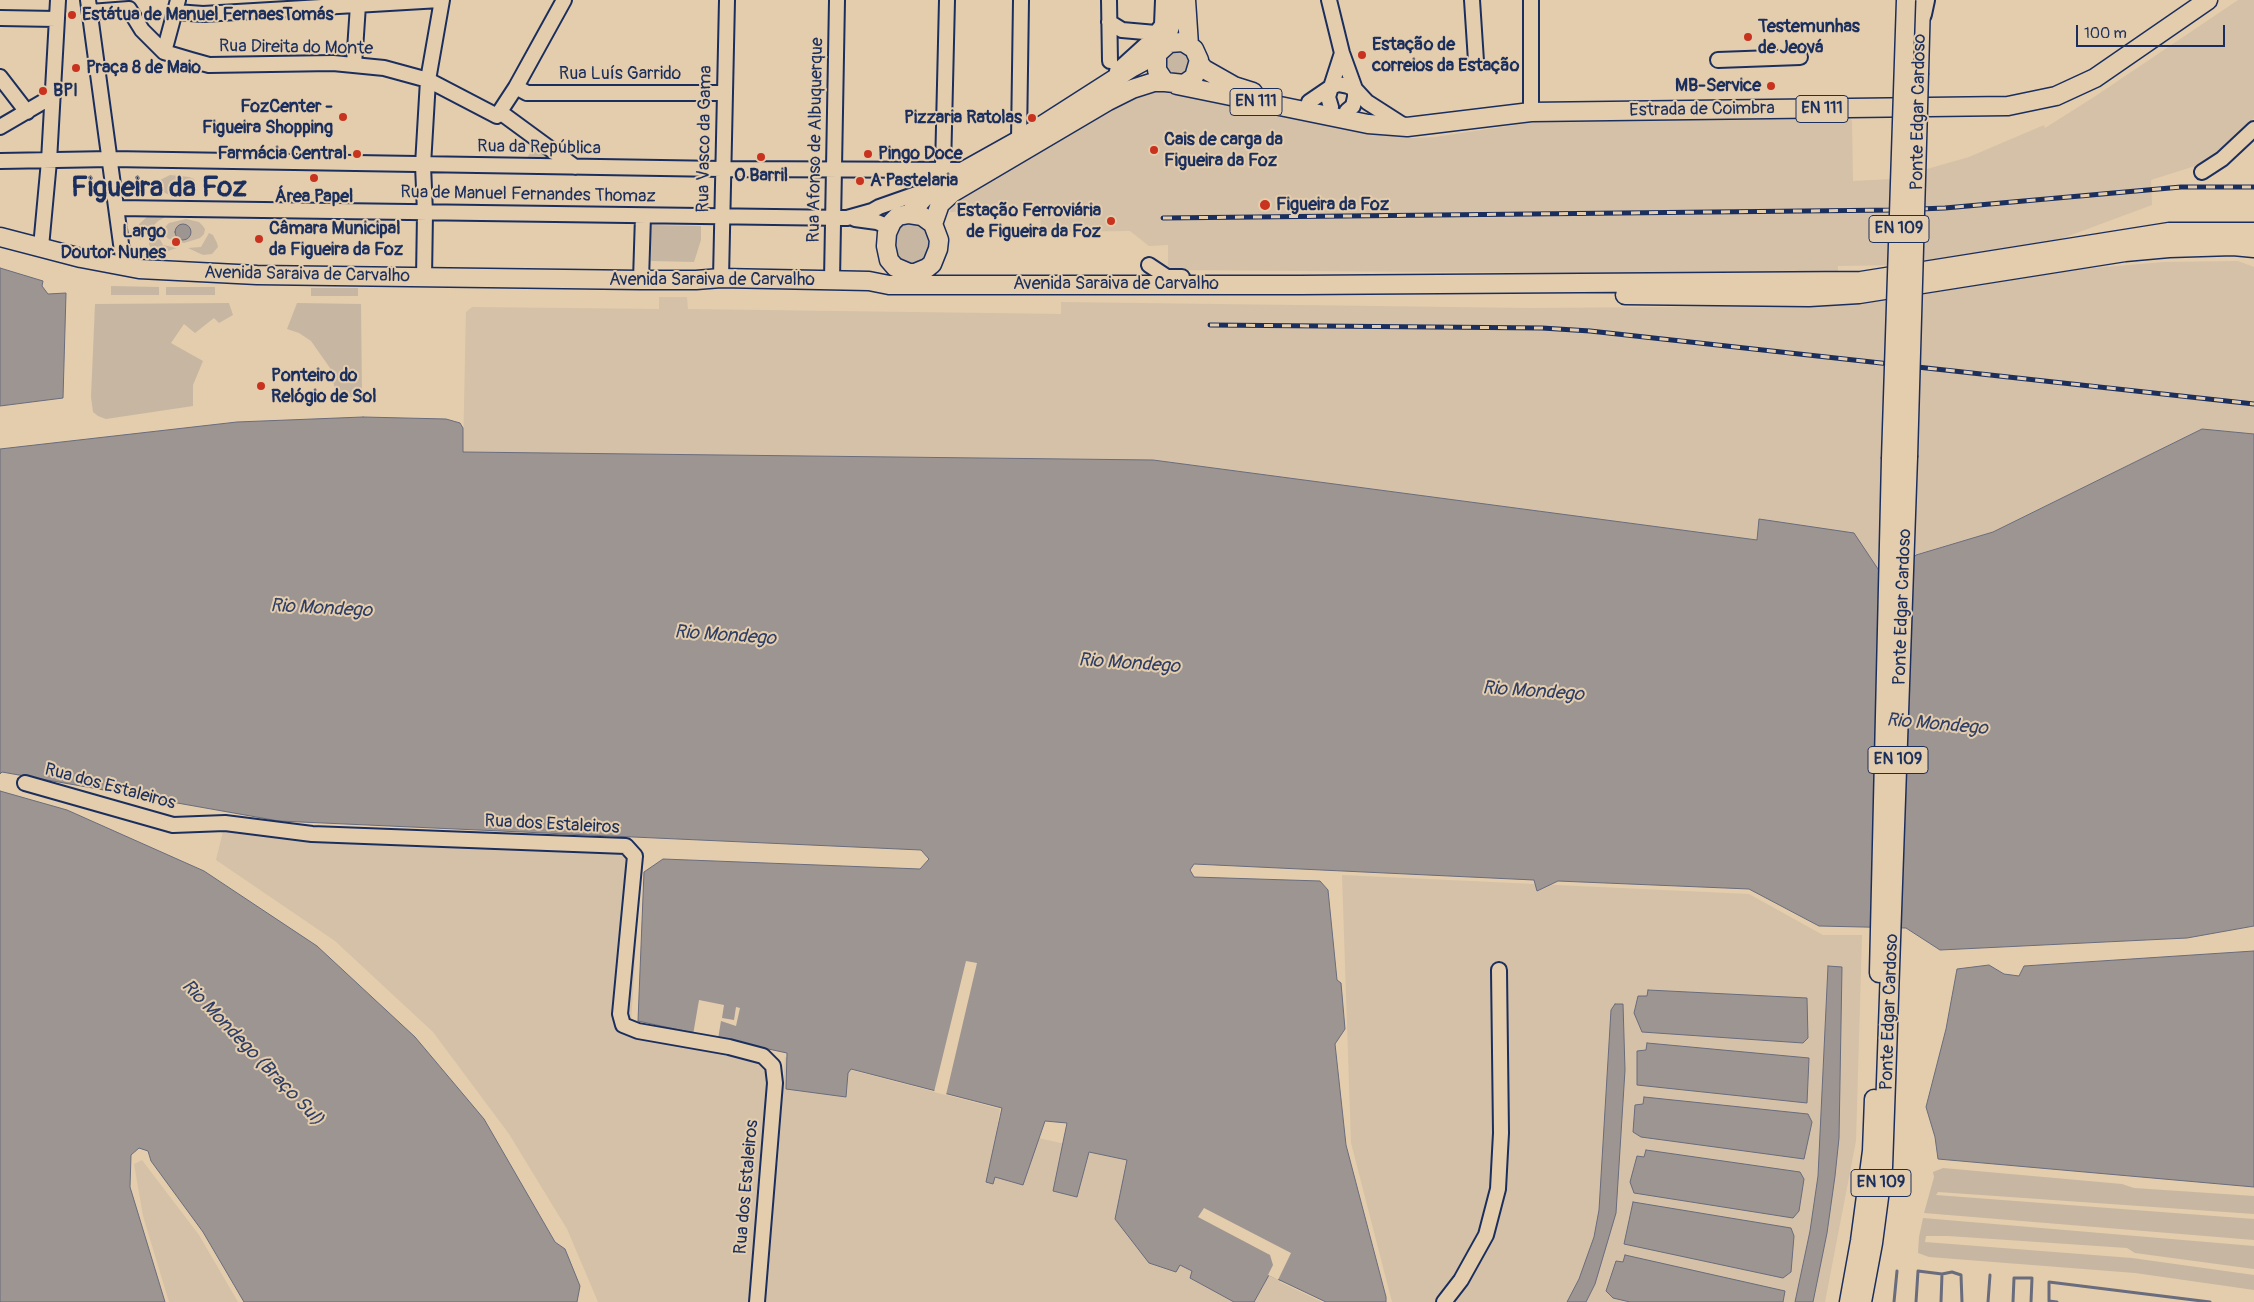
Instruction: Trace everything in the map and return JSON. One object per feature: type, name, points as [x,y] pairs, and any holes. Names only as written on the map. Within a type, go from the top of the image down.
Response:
[{"type":"main road","points":[[957,284],[929,278],[895,267],[889,260],[886,246],[899,219],[934,188],[1019,140],[1133,67],[1159,45],[1173,18],[1173,0]]},
{"type":"main road","points":[[1186,0],[1189,45]]},
{"type":"main road","name":"Estrada de Coimbra","points":[[1407,127],[1531,112],[2008,106],[2056,96],[2096,78],[2208,0]]},
{"type":"main road","name":"Ponte Edgar Cardoso","points":[[1849,1302],[1860,1242],[1872,1151],[1885,751],[1891,459],[1914,5]]},
{"type":"main road","name":"Ponte Edgar Cardoso","points":[[1862,1302],[1873,1243],[1883,1167],[1888,1081],[1914,5]]},
{"type":"main road","points":[[933,224],[940,204],[952,193],[1108,101],[1132,89],[1154,82],[1184,84],[1194,77],[1199,63],[1197,54],[1189,45],[1176,42],[1159,45]]},
{"type":"main road","points":[[1159,45],[1157,70],[1171,83]]},
{"type":"main road","name":"EN 111","points":[[1199,63],[1204,69],[1234,86],[1309,102],[1368,124],[1407,127]]},
{"type":"main road","name":"EN 111","points":[[1171,83],[1338,112]]},
{"type":"main road","points":[[870,281],[887,281],[914,272],[932,264],[936,257],[938,240],[933,224],[922,216],[899,219]]},
{"type":"main road","points":[[1808,290],[2169,232],[2254,232]]},
{"type":"main road","name":"Avenida Saraiva de Carvalho","points":[[0,237],[124,266],[191,273],[424,278],[640,280],[721,278],[870,281],[889,285],[1300,285],[1808,290]]},
{"type":"main road","points":[[1808,290],[1860,294],[2125,252],[2169,248],[2234,246],[2254,248]]},
{"type":"main road","points":[[936,257],[942,271],[957,284]]},
{"type":"main road","points":[[870,281],[879,279],[889,260]]},
{"type":"street","points":[[40,247],[49,161],[58,0]]},
{"type":"street","points":[[124,266],[89,6],[129,9],[142,30],[164,52],[177,6],[203,14],[391,1],[441,0],[428,80],[423,165],[425,213],[424,278]]},
{"type":"street","points":[[499,114],[564,0]]},
{"type":"street","name":"Rua Vasco da Gama","points":[[721,278],[727,0]]},
{"type":"street","name":"Rua Afonso de Albuquerque","points":[[832,280],[840,218],[834,170],[837,0]]},
{"type":"street","points":[[944,169],[947,0]]},
{"type":"street","points":[[1019,140],[1021,0]]},
{"type":"street","points":[[1109,0],[1110,61]]},
{"type":"street","points":[[1109,22],[1122,30],[1159,45],[1163,0]]},
{"type":"street","points":[[1472,0],[1476,61]]},
{"type":"street","points":[[1531,0],[1531,112]]},
{"type":"street","points":[[1332,3],[1342,53],[1355,89],[1355,102],[1338,112],[1328,97],[1342,53]]},
{"type":"street","points":[[354,65],[356,4]]},
{"type":"street","points":[[0,18],[56,19]]},
{"type":"street","name":"Rua Direita do Monte","points":[[164,52],[210,65],[333,63],[384,68],[428,80],[499,114],[575,167]]},
{"type":"street","points":[[1718,60],[1800,57]]},
{"type":"street","points":[[0,76],[26,112]]},
{"type":"street","points":[[1309,102],[1338,84],[1348,86],[1355,89],[1367,102],[1407,127]]},
{"type":"street","name":"Rua Luís Garrido","points":[[516,87],[527,93],[724,93]]},
{"type":"street","points":[[0,127],[53,96]]},
{"type":"street","points":[[2202,172],[2222,159],[2254,129]]},
{"type":"street","points":[[0,161],[111,159]]},
{"type":"street","name":"Rua da República","points":[[111,159],[722,169],[966,170]]},
{"type":"street","name":"Rua de Manuel Fernandes Thomaz","points":[[117,208],[840,218],[872,212],[879,207],[934,188]]},
{"type":"street","points":[[872,212],[899,219]]},
{"type":"street","points":[[640,280],[643,216]]},
{"type":"street","points":[[840,218],[876,222],[899,219]]},
{"type":"street","points":[[1149,265],[1167,277],[1278,279],[1300,285]]},
{"type":"street","name":"Rua dos Estaleiros","points":[[25,783],[173,825],[225,823],[312,834],[626,846],[636,856],[620,1014],[623,1025],[638,1031],[762,1056],[773,1066],[775,1083],[756,1302]]},
{"type":"street","points":[[1444,1302],[1461,1280],[1486,1234],[1498,1189],[1500,1133],[1499,970]]},
{"type":"shaded area","points":[[2238,0],[2254,0],[2254,118],[2217,159],[2151,180],[2152,205],[2055,241],[1911,265],[1838,266],[1838,275],[1168,270],[1168,245],[1149,246],[1130,231],[1041,232],[1040,212],[950,212],[951,203],[1107,110],[1134,98],[1160,90],[1413,138],[1435,137],[1555,119],[1848,116],[1852,121],[1853,181],[1892,179],[1969,157],[2044,125],[2045,128]]},
{"type":"shaded area","points":[[1177,50],[1186,54],[1190,63],[1186,72],[1177,76],[1168,72],[1164,63],[1168,54]]},
{"type":"shaded area","points":[[538,140],[575,167],[524,163]]},
{"type":"shaded area","points":[[170,175],[194,179],[197,188],[186,195],[169,195],[157,186],[158,181]]},
{"type":"shaded area","points":[[155,214],[169,215],[158,221],[140,240],[139,224],[148,216]]},
{"type":"shaded area","points":[[186,219],[199,222],[205,229],[204,234],[200,238],[184,243],[169,239],[164,235],[165,227],[169,223]]},
{"type":"shaded area","points":[[910,221],[926,227],[930,242],[925,260],[913,265],[901,260],[895,251],[894,237],[899,227]]},
{"type":"shaded area","points":[[651,225],[701,226],[701,240],[694,262],[651,261]]},
{"type":"shaded area","points":[[155,230],[163,245],[177,248],[162,253],[156,253],[151,249],[149,234]]},
{"type":"shaded area","points":[[209,233],[213,235],[218,247],[212,254],[203,255],[188,248],[201,247]]},
{"type":"shaded area","points":[[2238,261],[2254,267],[2254,434],[2202,429],[1993,532],[1917,554],[1900,573],[1881,575],[1760,519],[1757,540],[1153,460],[463,452],[466,312],[472,307],[659,309],[659,297],[687,297],[688,309],[1061,314],[1061,302],[1530,308],[1814,306],[1873,302],[2081,269],[2164,262]]},
{"type":"shaded area","points":[[111,286],[159,287],[159,295],[111,295]]},
{"type":"shaded area","points":[[166,287],[215,287],[215,295],[166,295]]},
{"type":"shaded area","points":[[311,288],[358,288],[358,296],[311,296]]},
{"type":"shaded area","points":[[229,303],[233,315],[219,323],[214,318],[195,333],[184,324],[171,343],[203,361],[193,385],[193,406],[106,419],[93,412],[91,397],[95,304]]},
{"type":"shaded area","points":[[297,303],[361,304],[362,397],[341,397],[335,389],[330,368],[311,341],[299,333],[287,329]]},
{"type":"shaded area","points":[[224,827],[312,839],[642,849],[631,1023],[770,1054],[750,1302],[598,1302],[567,1229],[509,1134],[433,1032],[335,941],[216,860]]},
{"type":"shaded area","points":[[1342,875],[1749,894],[1823,935],[1862,935],[1856,1141],[1825,1302],[1392,1302],[1351,1143]]},
{"type":"shaded area","points":[[785,1057],[851,1070],[1000,1109],[997,1129],[1129,1158],[1304,1234],[1280,1282],[1322,1302],[765,1302],[774,1164],[778,1164]]},
{"type":"shaded area","points":[[142,1160],[199,1235],[238,1302],[169,1302],[143,1216],[134,1164]]},
{"type":"shaded area","points":[[1943,1168],[2122,1184],[2134,1188],[2254,1196],[2254,1214],[1938,1192],[1936,1195],[2254,1219],[2254,1240],[1924,1213],[1934,1177],[1933,1172]]},
{"type":"shaded area","points":[[1923,1218],[2254,1246],[2254,1269],[2135,1253],[2127,1248],[1948,1236],[1926,1236],[1925,1242],[2132,1258],[2254,1275],[2254,1290],[2135,1273],[1929,1257],[1918,1253]]},
{"type":"water","points":[[183,224],[189,226],[191,232],[189,238],[183,240],[177,238],[175,232],[177,226]]},
{"type":"water","points":[[0,268],[43,281],[42,286],[48,294],[66,293],[63,398],[0,406]]},
{"type":"water","name":"Rio Mondego","points":[[363,417],[446,419],[460,423],[463,428],[463,452],[1153,460],[1757,540],[1759,519],[1854,533],[1882,575],[1900,573],[1916,555],[1993,532],[2202,429],[2254,434],[2254,926],[2187,938],[1940,950],[1906,928],[1819,926],[1749,889],[1558,881],[1537,891],[1534,880],[1194,864],[1190,870],[1194,877],[1320,881],[1328,890],[1337,980],[1341,983],[1345,1029],[1335,1044],[1346,1145],[1386,1297],[1386,1302],[1326,1302],[1269,1275],[1254,1302],[1234,1302],[1190,1278],[1192,1271],[1180,1265],[1176,1272],[1149,1263],[1115,1219],[1127,1160],[1089,1152],[1077,1197],[1053,1191],[1067,1123],[1045,1121],[1023,1185],[995,1177],[993,1184],[986,1182],[1002,1108],[851,1069],[848,1073],[846,1097],[786,1089],[787,1053],[638,1021],[644,872],[663,859],[920,869],[929,859],[921,850],[279,821],[2,772],[0,774],[0,449],[237,422]]},
{"type":"water","name":"Rio Mondego (Braço Sul)","points":[[0,791],[67,810],[204,871],[317,946],[415,1037],[484,1119],[555,1242],[565,1249],[580,1286],[577,1302],[244,1302],[203,1232],[151,1161],[148,1151],[139,1148],[131,1155],[130,1187],[165,1302],[0,1302]]},
{"type":"water","points":[[2254,951],[2254,1187],[1938,1159],[1935,1137],[1926,1107],[1946,1029],[1957,969],[1989,965],[2004,974],[2019,976],[2024,966]]},
{"type":"water","points":[[1828,966],[1842,967],[1839,1138],[1827,1233],[1813,1302],[1795,1302],[1810,1231],[1818,1176]]},
{"type":"water","points":[[1648,990],[1807,998],[1808,1038],[1803,1043],[1642,1032],[1634,1013],[1638,996],[1647,996]]},
{"type":"water","points":[[1615,1004],[1623,1004],[1625,1070],[1616,1213],[1595,1284],[1586,1302],[1567,1302],[1579,1279],[1594,1237],[1599,1210],[1611,1010]]},
{"type":"water","points":[[1647,1043],[1809,1058],[1807,1103],[1637,1085],[1637,1051],[1646,1050]]},
{"type":"water","points":[[1644,1097],[1808,1114],[1812,1122],[1804,1159],[1641,1137],[1633,1132],[1635,1105],[1643,1104]]},
{"type":"water","points":[[1646,1150],[1800,1172],[1804,1179],[1799,1211],[1793,1218],[1634,1193],[1630,1182],[1637,1156],[1644,1157]]},
{"type":"water","points":[[1633,1202],[1791,1228],[1794,1236],[1791,1272],[1783,1278],[1624,1244]]},
{"type":"water","points":[[1625,1255],[1785,1291],[1783,1302],[1630,1302],[1613,1298],[1606,1291],[1616,1261],[1623,1262]]},
{"type":"pier","points":[[966,961],[977,963],[946,1095],[934,1092]]},
{"type":"pier","points":[[699,1000],[724,1005],[722,1018],[734,1020],[736,1007],[740,1008],[736,1026],[721,1021],[718,1039],[693,1035]]},
{"type":"pier","points":[[1204,1208],[1291,1253],[1278,1280],[1268,1275],[1273,1265],[1270,1255],[1198,1217]]},
{"type":"waterway","points":[[1894,1302],[1897,1271]]},
{"type":"waterway","points":[[1916,1302],[1918,1271],[1942,1274]]},
{"type":"waterway","points":[[1941,1302],[1942,1274],[1952,1272],[1961,1275],[1962,1302]]},
{"type":"waterway","points":[[1988,1302],[1990,1275]]},
{"type":"waterway","points":[[2013,1302],[2014,1278],[2032,1278],[2031,1302]]},
{"type":"waterway","points":[[2057,1302],[2049,1301],[2049,1282],[2210,1302]]},
{"type":"railway","points":[[1163,218],[1895,210],[1945,208],[2181,187],[2254,187]]},
{"type":"railway","points":[[1210,325],[1542,328],[1590,331],[2254,404]]},
{"type":"place","name":"Estátua de Manuel FernaesTomás","points":[[72,15]]},
{"type":"place","name":"Testemunhas de Jeová","points":[[1748,37]]},
{"type":"place","name":"Estação de correios da Estação","points":[[1362,55]]},
{"type":"place","name":"Praça 8 de Maio","points":[[76,68]]},
{"type":"place","name":"MB-Service","points":[[1771,86]]},
{"type":"place","name":"BPI","points":[[43,91]]},
{"type":"place","name":"FozCenter - Figueira Shopping","points":[[343,117]]},
{"type":"place","name":"Pizzaria Ratolas","points":[[1032,118]]},
{"type":"place","name":"Cais de carga da Figueira da Foz","points":[[1154,150]]},
{"type":"place","name":"Farmácia Central","points":[[357,154]]},
{"type":"place","name":"Pingo Doce","points":[[868,154]]},
{"type":"place","name":"O Barril","points":[[761,157]]},
{"type":"place","name":"Área Papel","points":[[314,178]]},
{"type":"place","name":"A Pastelaria","points":[[860,181]]},
{"type":"place","name":"Figueira da Foz","points":[[1265,205]]},
{"type":"place","name":"Estação Ferroviária de Figueira da Foz","points":[[1111,221]]},
{"type":"place","name":"Câmara Municipal da Figueira da Foz","points":[[259,239]]},
{"type":"place","name":"Largo Doutor Nunes","points":[[176,242]]},
{"type":"place","name":"Ponteiro do Relógio de Sol","points":[[261,386]]},
{"type":"district","name":"Figueira da Foz","points":[[159,189]]}]
